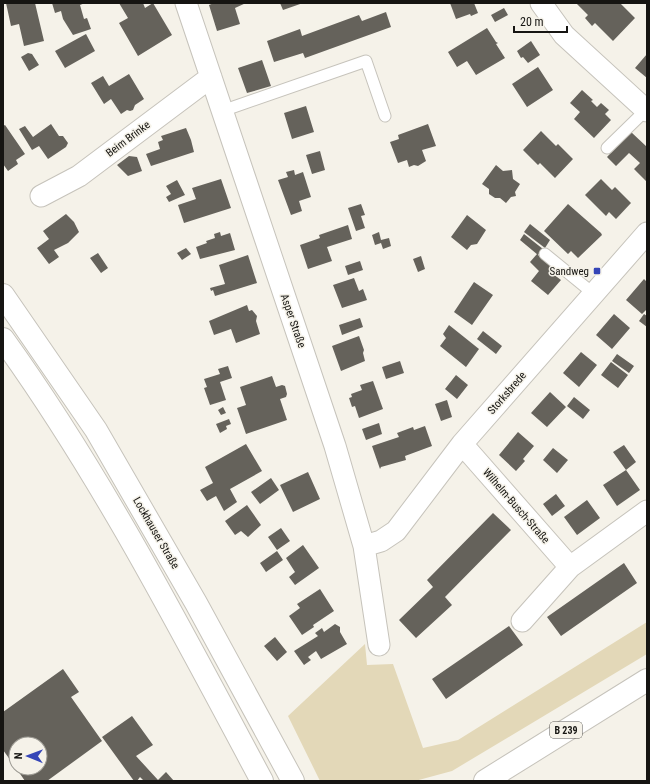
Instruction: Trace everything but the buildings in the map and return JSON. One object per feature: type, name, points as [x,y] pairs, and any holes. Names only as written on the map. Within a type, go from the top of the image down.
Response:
[{"type":"main road","name":"Lockhauser Straße","points":[[3,295],[96,430],[196,603],[293,781]]},
{"type":"main road","points":[[3,338],[78,448],[133,542],[262,781]]},
{"type":"main road","name":"B 239","points":[[485,781],[647,680]]},
{"type":"street","name":"Asper Straße","points":[[186,3],[335,446],[364,546],[379,645]]},
{"type":"street","points":[[541,3],[564,35],[647,111]]},
{"type":"street","name":"Beim Brinke","points":[[41,196],[79,176],[211,77]]},
{"type":"street","name":"Storksbrede","points":[[364,546],[381,541],[396,531],[462,444],[647,234]]},
{"type":"street","name":"Wilhelm-Busch-Straße","points":[[462,444],[570,567]]},
{"type":"street","points":[[522,621],[570,567],[647,511]]},
{"type":"lane","points":[[222,111],[366,61],[385,116]]},
{"type":"lane","points":[[607,148],[647,111]]},
{"type":"lane","points":[[545,254],[594,294]]},
{"type":"shaded area","points":[[647,622],[647,654],[452,771],[415,781],[320,781],[288,716],[365,644],[367,665],[393,664],[423,748],[458,740]]},
{"type":"place","name":"Sandweg","points":[[597,271]]}]
